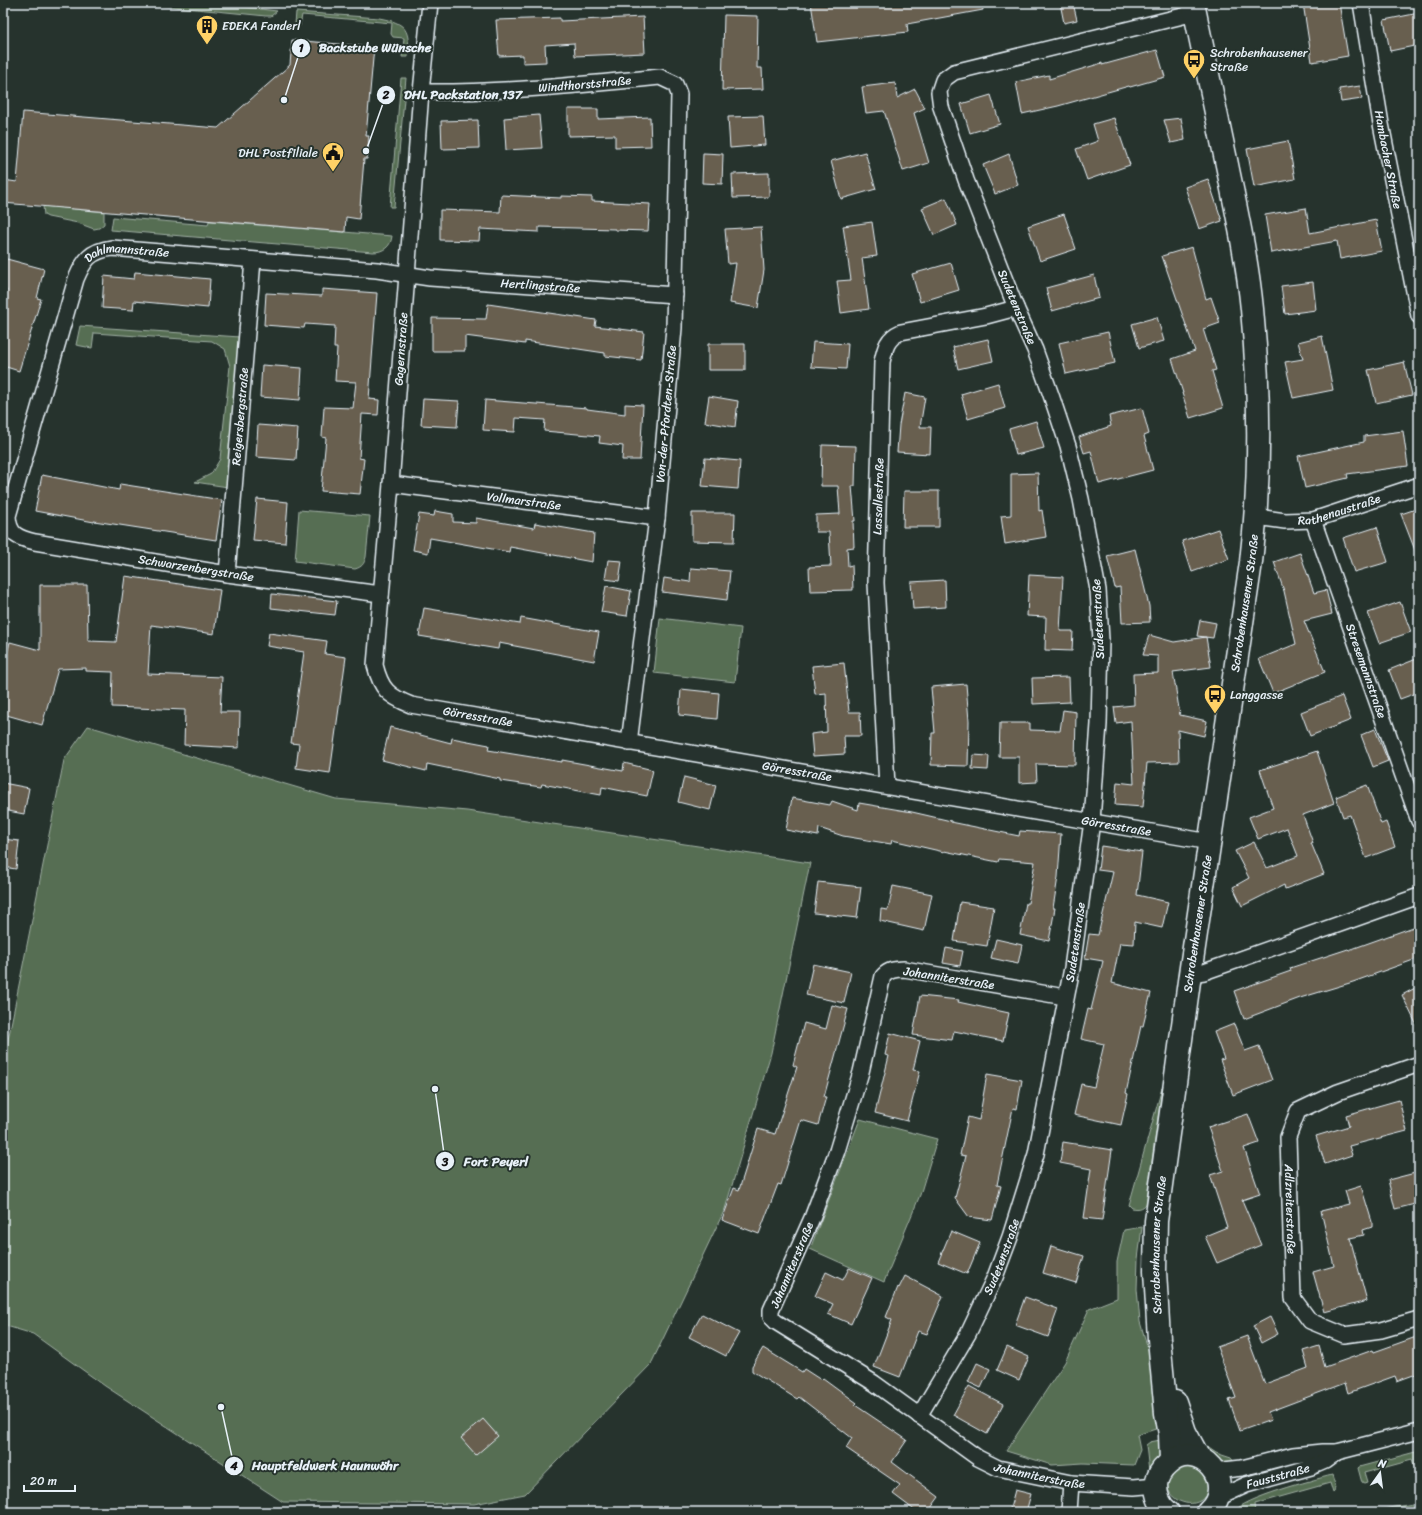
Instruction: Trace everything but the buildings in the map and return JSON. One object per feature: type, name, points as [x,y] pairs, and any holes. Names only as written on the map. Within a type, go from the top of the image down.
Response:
[{"type":"street","name":"Gagernstraße","points":[[386,692],[378,679],[375,665],[391,484],[421,92],[430,3]]},
{"type":"street","name":"Hambacher Straße","points":[[1361,3],[1381,124],[1419,316]]},
{"type":"street","name":"Sudetenstraße","points":[[919,1416],[968,1334],[995,1276],[1010,1237],[1036,1154],[1065,997],[1072,968],[1092,821],[1100,708],[1101,640],[1098,590],[1081,499],[1068,446],[1035,350],[1016,308],[966,180],[941,107],[939,92],[943,80],[954,72],[1194,8]]},
{"type":"street","name":"Schrobenhausener Straße","points":[[1171,1461],[1170,1434],[1166,1413],[1159,1339],[1155,1271],[1156,1221],[1190,974],[1251,562],[1256,517],[1258,450],[1257,381],[1252,308],[1243,243],[1194,8]]},
{"type":"street","name":"Windthorststraße","points":[[421,92],[473,92],[543,88],[660,77],[675,84]]},
{"type":"street","name":"Von-der-Pfordten-Straße","points":[[629,743],[657,518],[674,328],[679,94],[675,84]]},
{"type":"street","name":"Dahlmannstraße","points":[[13,532],[9,526],[8,516],[76,279],[86,260],[100,249],[112,248],[377,270],[406,274]]},
{"type":"street","name":"Reigersbergstraße","points":[[227,574],[253,260]]},
{"type":"street","name":"Hertlingstraße","points":[[406,274],[430,278],[675,295]]},
{"type":"street","name":"Lassallestraße","points":[[887,786],[876,583],[882,362],[886,347],[889,340],[894,335],[901,332],[986,316],[1016,308]]},
{"type":"street","name":"Vollmarstraße","points":[[391,484],[657,518]]},
{"type":"street","name":"Rathenaustraße","points":[[1256,517],[1285,521],[1313,520],[1419,485]]},
{"type":"street","name":"Stresemannstraße","points":[[1313,520],[1419,821]]},
{"type":"street","name":"Schwarzenbergstraße","points":[[13,532],[23,539],[35,542],[227,574],[381,594]]},
{"type":"street","name":"Görresstraße","points":[[386,692],[398,700],[411,705],[1210,842]]},
{"type":"street","points":[[1190,974],[1204,972],[1419,896]]},
{"type":"street","name":"Johanniterstraße","points":[[1065,997],[904,970],[895,969],[887,972],[883,976],[861,1072],[837,1151],[812,1218],[771,1310],[771,1317],[776,1322],[874,1383],[978,1458],[998,1468],[1071,1484],[1134,1487],[1156,1485]]},
{"type":"street","name":"Adlzreiterstraße","points":[[1419,1064],[1338,1092],[1298,1111],[1288,1137],[1293,1298],[1310,1321],[1344,1334],[1381,1330],[1419,1319]]},
{"type":"street","name":"Schrobenhausener Straße","points":[[1163,1371],[1185,1432],[1219,1482],[1211,1508]]},
{"type":"street","name":"Fauststraße","points":[[1206,1464],[1224,1470],[1242,1468],[1293,1455],[1337,1452],[1419,1431]]},
{"type":"street","name":"Fauststraße","points":[[1211,1508],[1246,1485],[1311,1467],[1325,1461],[1337,1452]]},
{"type":"street","points":[[1168,1512],[1160,1502],[1156,1485],[1164,1467],[1171,1461],[1185,1456],[1206,1464]]},
{"type":"street","points":[[1069,1512],[1071,1484]]},
{"type":"green space","points":[[136,3],[211,3],[277,11],[271,16],[266,16]]},
{"type":"green space","points":[[296,12],[379,18],[396,22],[405,29],[407,34],[408,57],[402,57],[404,38],[393,37],[391,34],[392,23],[302,15],[300,26],[295,24]]},
{"type":"green space","points":[[401,78],[406,78],[394,207],[390,207]]},
{"type":"green space","points":[[43,206],[104,212],[104,224],[99,228],[94,229],[78,223],[48,217],[44,215]]},
{"type":"green space","points":[[113,217],[208,225],[209,221],[392,236],[390,243],[386,248],[373,252],[111,230]]},
{"type":"green space","points":[[80,326],[240,337],[228,487],[195,482],[211,474],[220,459],[230,366],[225,349],[212,341],[94,333],[92,348],[76,345]]},
{"type":"green space","points":[[299,510],[370,516],[366,557],[362,565],[355,569],[295,561]]},
{"type":"green space","points":[[660,618],[741,628],[735,682],[654,673]]},
{"type":"green space","points":[[88,726],[336,799],[467,811],[810,863],[771,1053],[725,1209],[651,1364],[525,1494],[474,1504],[283,1502],[105,1386],[33,1334],[3,1325],[3,1065],[64,760]]},
{"type":"green space","points":[[1162,1088],[1146,1204],[1140,1208],[1132,1208],[1129,1205]]},
{"type":"green space","points":[[860,1119],[937,1139],[920,1195],[884,1282],[810,1249]]},
{"type":"green space","points":[[1142,1227],[1138,1259],[1137,1289],[1140,1322],[1149,1352],[1162,1427],[1137,1435],[1140,1450],[1134,1465],[1083,1463],[1052,1465],[1006,1451],[1065,1362],[1089,1309],[1117,1298],[1117,1262],[1124,1230]]},
{"type":"green space","points":[[1165,1439],[1160,1457],[1149,1472],[1146,1445],[1150,1442]]},
{"type":"green space","points":[[1200,1442],[1216,1453],[1231,1458],[1235,1463],[1225,1462],[1215,1457]]},
{"type":"green space","points":[[1419,1451],[1419,1471],[1416,1472],[1412,1460],[1364,1473],[1367,1483],[1362,1483],[1359,1467]]},
{"type":"green space","points":[[1179,1466],[1199,1467],[1206,1477],[1208,1490],[1206,1495],[1200,1501],[1185,1503],[1172,1496],[1168,1490],[1167,1483],[1170,1475]]},
{"type":"green space","points":[[1332,1475],[1336,1488],[1333,1493],[1330,1483],[1255,1504],[1256,1512],[1234,1512],[1250,1501],[1264,1495]]},
{"type":"green space","points":[[1419,1503],[1419,1512],[1364,1512]]},
{"type":"place","name":"EDEKA Fanderl","points":[[207,46]]},
{"type":"place","name":"Schrobenhausener Straße","points":[[1194,80]]},
{"type":"place","name":"Backstube Wünsche","points":[[284,100]]},
{"type":"place","name":"DHL Packstation 137","points":[[366,151]]},
{"type":"place","name":"DHL Postfiliale","points":[[333,172]]},
{"type":"place","name":"Langgasse","points":[[1215,714]]},
{"type":"place","name":"Fort Peyerl","points":[[435,1089]]},
{"type":"place","name":"Hauptfeldwerk Haunwöhr","points":[[221,1407]]}]
